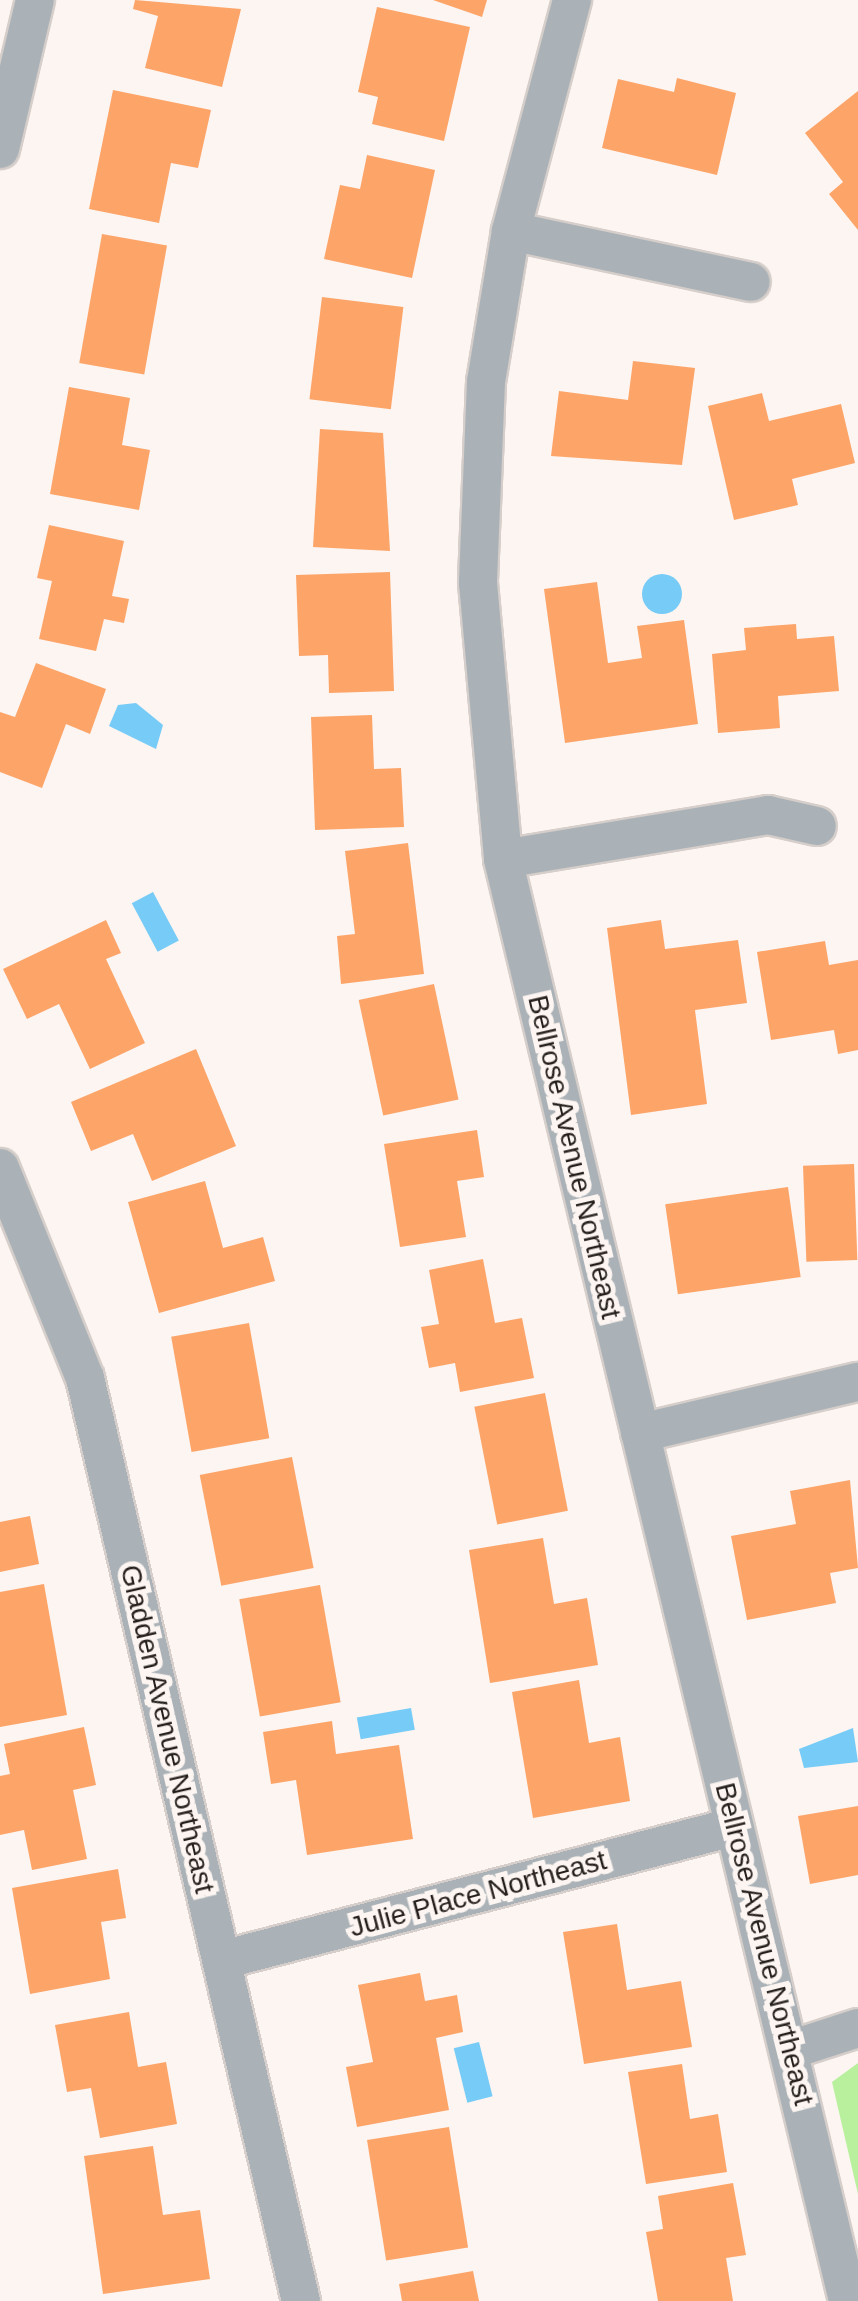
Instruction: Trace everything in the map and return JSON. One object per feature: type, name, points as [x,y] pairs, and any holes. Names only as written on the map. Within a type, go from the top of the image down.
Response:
[{"type":"street","points":[[0,149],[3,105],[35,0]]},
{"type":"street","name":"Bellrose Avenue Northeast","points":[[572,0],[510,231],[486,382],[478,583],[503,860],[733,1827],[793,2049],[848,2301]]},
{"type":"street","points":[[510,231],[751,282]]},
{"type":"street","points":[[503,860],[768,814],[818,826]]},
{"type":"street","name":"Gladden Avenue Northeast","points":[[0,1168],[85,1378],[301,2301]]},
{"type":"street","points":[[640,1433],[858,1382]]},
{"type":"street","name":"Julie Place Northeast","points":[[222,1960],[733,1827]]},
{"type":"street","points":[[793,2049],[858,2028]]},
{"type":"green space","points":[[858,2063],[858,2194],[832,2082]]},
{"type":"water","points":[[662,574],[676,580],[682,594],[676,608],[662,614],[648,608],[642,594],[648,580]]},
{"type":"water","points":[[136,703],[163,725],[156,749],[109,726],[118,705]]},
{"type":"water","points":[[153,892],[179,941],[158,952],[132,903]]},
{"type":"water","points":[[411,1708],[415,1730],[361,1739],[357,1718]]},
{"type":"water","points":[[853,1728],[858,1762],[804,1768],[799,1749]]},
{"type":"water","points":[[479,2042],[493,2096],[467,2103],[454,2048]]},
{"type":"building","points":[[135,0],[241,9],[222,87],[145,68],[158,16],[133,9]]},
{"type":"building","points":[[433,0],[487,0],[482,17]]},
{"type":"building","points":[[377,7],[470,27],[444,141],[372,124],[378,97],[358,92]]},
{"type":"building","points":[[677,78],[736,93],[717,175],[602,148],[618,79],[674,92]]},
{"type":"building","points":[[113,90],[211,110],[198,168],[171,163],[159,223],[89,209]]},
{"type":"building","points":[[858,91],[858,230],[829,194],[843,182],[805,133]]},
{"type":"building","points":[[367,155],[435,170],[412,278],[324,259],[340,185],[360,189]]},
{"type":"building","points":[[102,234],[167,245],[144,374],[79,363]]},
{"type":"building","points":[[322,297],[403,307],[391,409],[309,399]]},
{"type":"building","points":[[633,361],[695,368],[682,465],[551,456],[559,391],[628,400]]},
{"type":"building","points":[[69,387],[130,398],[122,445],[150,450],[139,510],[50,494]]},
{"type":"building","points":[[762,393],[769,421],[841,404],[855,463],[792,479],[798,505],[734,520],[708,406]]},
{"type":"building","points":[[320,429],[383,433],[390,551],[313,547]]},
{"type":"building","points":[[49,525],[124,541],[112,596],[129,599],[124,623],[104,619],[96,651],[39,639],[52,581],[37,578]]},
{"type":"building","points":[[390,572],[394,691],[329,693],[328,655],[299,656],[296,575]]},
{"type":"building","points":[[597,582],[608,663],[642,658],[637,626],[684,620],[698,724],[565,743],[544,589]]},
{"type":"building","points":[[796,624],[797,639],[834,636],[839,691],[778,696],[780,728],[718,733],[712,654],[746,650],[744,628]]},
{"type":"building","points":[[36,663],[106,689],[90,734],[66,724],[42,788],[0,772],[0,712],[15,717]]},
{"type":"building","points":[[372,715],[374,769],[401,768],[404,827],[315,830],[311,717]]},
{"type":"building","points":[[408,843],[424,974],[341,984],[337,936],[355,934],[345,851]]},
{"type":"building","points":[[106,920],[121,953],[106,959],[145,1043],[90,1069],[59,1004],[27,1019],[3,969]]},
{"type":"building","points":[[661,920],[665,949],[738,940],[747,1003],[695,1010],[707,1104],[631,1115],[607,928]]},
{"type":"building","points":[[825,941],[829,965],[858,960],[858,1050],[838,1054],[834,1030],[771,1040],[757,952]]},
{"type":"building","points":[[434,984],[459,1099],[383,1115],[359,1000]]},
{"type":"building","points":[[196,1049],[236,1146],[152,1181],[133,1134],[91,1151],[71,1102]]},
{"type":"building","points":[[477,1130],[484,1177],[457,1181],[466,1237],[400,1247],[384,1144]]},
{"type":"building","points":[[854,1164],[857,1260],[806,1262],[803,1166]]},
{"type":"building","points":[[205,1181],[223,1248],[263,1237],[275,1281],[159,1313],[128,1202]]},
{"type":"building","points":[[788,1187],[801,1277],[678,1294],[665,1204]]},
{"type":"building","points":[[483,1259],[495,1323],[522,1318],[534,1378],[460,1392],[455,1363],[429,1368],[421,1327],[439,1324],[429,1270]]},
{"type":"building","points":[[249,1323],[269,1438],[192,1452],[171,1337]]},
{"type":"building","points":[[545,1393],[568,1511],[497,1525],[474,1407]]},
{"type":"building","points":[[292,1457],[314,1568],[221,1586],[200,1475]]},
{"type":"building","points":[[850,1480],[858,1568],[830,1573],[836,1603],[747,1620],[731,1536],[796,1524],[790,1491]]},
{"type":"building","points":[[30,1516],[39,1564],[0,1572],[0,1522]]},
{"type":"building","points":[[543,1538],[554,1604],[587,1598],[598,1665],[490,1683],[469,1550]]},
{"type":"building","points":[[44,1584],[67,1715],[0,1727],[0,1592]]},
{"type":"building","points":[[320,1585],[341,1702],[260,1716],[239,1599]]},
{"type":"building","points":[[579,1680],[589,1743],[620,1737],[630,1801],[533,1818],[512,1692]]},
{"type":"building","points":[[332,1721],[336,1754],[399,1745],[413,1839],[307,1855],[296,1780],[271,1784],[263,1732]]},
{"type":"building","points":[[84,1727],[96,1785],[73,1790],[87,1859],[32,1870],[24,1830],[0,1835],[0,1776],[10,1774],[4,1744]]},
{"type":"building","points":[[858,1806],[858,1875],[810,1884],[798,1816]]},
{"type":"building","points":[[118,1869],[126,1918],[101,1922],[110,1979],[30,1994],[12,1888]]},
{"type":"building","points":[[617,1924],[627,1990],[681,1981],[692,2047],[584,2064],[563,1932]]},
{"type":"building","points":[[420,1973],[425,2001],[457,1995],[463,2032],[436,2038],[449,2110],[357,2127],[346,2067],[373,2062],[358,1985]]},
{"type":"building","points":[[129,2012],[138,2067],[166,2062],[177,2124],[100,2138],[91,2088],[67,2092],[55,2025]]},
{"type":"building","points":[[682,2064],[690,2119],[718,2114],[727,2172],[646,2184],[628,2072]]},
{"type":"building","points":[[449,2127],[468,2247],[386,2260],[367,2140]]},
{"type":"building","points":[[153,2146],[163,2215],[200,2210],[210,2279],[103,2294],[84,2156]]},
{"type":"building","points":[[733,2183],[746,2255],[726,2258],[733,2301],[658,2301],[646,2232],[663,2229],[658,2196]]},
{"type":"building","points":[[473,2271],[479,2301],[402,2301],[399,2284]]}]
